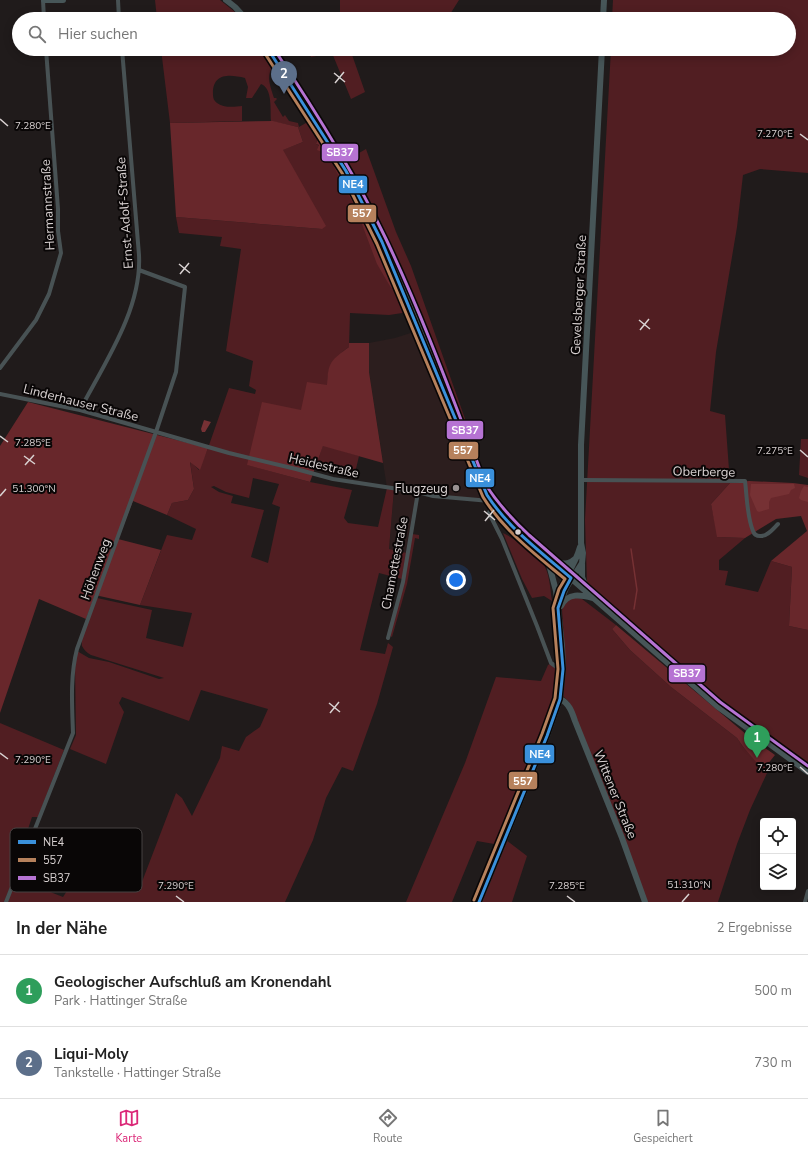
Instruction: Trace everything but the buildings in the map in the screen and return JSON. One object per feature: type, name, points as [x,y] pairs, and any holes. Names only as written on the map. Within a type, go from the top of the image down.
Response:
[{"type":"main road","points":[[43,0],[63,0]]},
{"type":"main road","points":[[226,0],[240,12]]},
{"type":"main road","points":[[603,12],[604,0]]},
{"type":"main road","points":[[273,56],[346,171],[382,242],[428,350],[482,487],[491,503],[504,519],[717,706],[808,772]]},
{"type":"main road","name":"Gevelsberger Straße","points":[[559,612],[569,576],[582,563],[583,553],[581,543],[581,480],[583,409],[602,56]]},
{"type":"main road","name":"Gevelsberger Straße","points":[[556,595],[575,564],[581,543]]},
{"type":"main road","name":"Gevelsberger Straße","points":[[479,902],[547,736],[560,700],[563,669],[559,612],[550,568],[544,554]]},
{"type":"main road","points":[[551,560],[560,563],[569,563],[578,556]]},
{"type":"main road","points":[[582,563],[584,584],[588,593]]},
{"type":"main road","points":[[559,612],[563,602],[571,596],[581,595],[593,598]]},
{"type":"main road","name":"Wittener Straße","points":[[560,700],[569,706],[576,721],[622,838],[645,902]]},
{"type":"street","points":[[43,0],[44,12]]},
{"type":"street","points":[[118,0],[119,12]]},
{"type":"street","name":"Hermannstraße","points":[[0,368],[40,313],[49,294],[61,253],[58,231],[58,208],[47,56]]},
{"type":"street","name":"Ernst-Adolf-Straße","points":[[80,410],[123,328],[132,301],[139,270],[123,56]]},
{"type":"street","name":"Höhenweg","points":[[35,828],[73,733],[73,665],[77,648],[156,432],[176,372],[185,287],[139,270]]},
{"type":"street","name":"Linderhauser Straße","points":[[0,394],[80,410],[156,432]]},
{"type":"street","name":"Heidestraße","points":[[156,432],[229,453],[334,480],[418,492],[433,496],[491,503]]},
{"type":"street","name":"Oberberge","points":[[581,480],[745,482],[753,532],[760,536],[764,536],[778,524]]},
{"type":"street","name":"Chamottestraße","points":[[388,638],[403,582],[418,492]]},
{"type":"street","points":[[491,503],[490,513],[551,663],[558,668],[563,669]]},
{"type":"street","points":[[805,902],[808,891]]},
{"type":"street","name":"Höhenweg","points":[[6,902],[10,892]]},
{"type":"shaded area","points":[[155,0],[220,0],[235,12],[156,12]]},
{"type":"shaded area","points":[[340,0],[459,0],[451,12],[340,12]]},
{"type":"shaded area","points":[[613,0],[808,0],[808,173],[760,169],[743,175],[737,227],[716,352],[710,411],[725,415],[730,483],[711,504],[718,537],[745,538],[719,560],[719,570],[728,571],[725,585],[758,592],[771,561],[792,567],[789,626],[808,630],[808,766],[751,725],[696,681],[591,587],[587,582],[585,520],[611,56],[796,56],[796,12],[612,12]]},
{"type":"shaded area","points":[[162,56],[267,56],[273,65],[269,77],[274,98],[277,99],[274,102],[283,117],[285,115],[289,121],[298,123],[299,127],[311,120],[316,132],[316,144],[332,153],[338,164],[335,167],[358,213],[355,215],[357,220],[360,219],[391,288],[398,286],[409,312],[389,315],[350,313],[349,347],[332,363],[327,385],[248,465],[310,482],[352,490],[344,518],[348,523],[378,527],[387,488],[394,489],[389,549],[407,553],[402,579],[379,573],[360,650],[385,654],[388,643],[393,647],[377,704],[353,771],[342,767],[326,798],[313,840],[285,902],[7,902],[11,892],[50,892],[63,897],[66,892],[142,892],[142,882],[176,793],[182,798],[192,816],[220,758],[222,746],[239,751],[246,737],[260,727],[268,709],[201,690],[189,721],[122,697],[119,703],[124,712],[106,764],[70,749],[76,735],[75,664],[77,651],[89,658],[109,662],[159,679],[164,678],[91,655],[85,650],[82,646],[83,635],[97,598],[152,610],[146,638],[183,647],[192,613],[140,605],[167,535],[192,540],[196,529],[167,515],[172,503],[188,500],[194,489],[190,461],[199,470],[229,388],[255,394],[256,390],[249,386],[253,361],[226,351],[241,249],[220,246],[222,237],[179,233],[176,217],[322,229],[282,150],[303,142],[298,127],[271,121],[269,95],[265,87],[261,84],[252,98],[246,98],[248,87],[245,78],[228,76],[218,79],[213,88],[215,101],[222,106],[242,106],[242,121],[170,123]],"holes":[[[253,478],[279,484],[272,504],[280,507],[268,563],[251,557],[264,510],[231,503],[233,496],[219,492],[211,487],[214,486],[226,492],[249,498]]]},
{"type":"shaded area","points":[[333,56],[352,56],[365,92],[351,99]]},
{"type":"shaded area","points":[[278,72],[306,114],[305,115],[278,75]]},
{"type":"shaded area","points":[[273,121],[298,127],[303,142],[283,150],[326,226],[322,229],[176,217],[170,123]]},
{"type":"shaded area","points":[[317,131],[332,153],[329,155],[317,150],[319,145],[316,144],[318,137]]},
{"type":"shaded area","points":[[366,149],[396,232],[411,266],[475,447],[470,449],[387,242],[345,161]]},
{"type":"shaded area","points":[[338,164],[375,235],[398,286],[391,288],[377,264],[360,219],[356,220],[355,215],[358,213],[334,167]]},
{"type":"shaded area","points":[[417,331],[485,500],[433,496],[418,492],[407,553],[389,549],[394,489],[387,488],[369,372],[369,344],[349,343],[369,343],[395,338]]},
{"type":"shaded area","points":[[349,343],[369,343],[369,372],[383,463],[323,446],[310,482],[247,465],[262,402],[301,410],[307,382],[327,385],[328,371],[332,362],[338,355],[349,347]]},
{"type":"shaded area","points":[[28,402],[208,448],[200,470],[190,462],[194,489],[188,500],[172,503],[167,515],[133,501],[118,539],[161,550],[140,605],[95,595],[86,619],[39,599],[0,713],[0,446]]},
{"type":"shaded area","points":[[204,420],[211,422],[205,432],[202,432],[201,429]]},
{"type":"shaded area","points":[[801,439],[808,439],[808,478],[799,475]]},
{"type":"shaded area","points":[[323,445],[359,456],[355,473],[317,463]]},
{"type":"shaded area","points":[[749,481],[808,485],[808,630],[789,626],[792,567],[771,561],[807,531],[801,516],[776,519],[745,538],[717,537],[711,504],[730,483]]},
{"type":"shaded area","points":[[751,484],[794,484],[795,488],[791,490],[789,494],[771,498],[769,502],[769,509],[759,512],[757,511],[750,495]]},
{"type":"shaded area","points":[[804,486],[808,487],[808,502],[799,498]]},
{"type":"shaded area","points":[[503,533],[529,549],[545,566],[552,601],[544,596],[532,598],[522,579]]},
{"type":"shaded area","points":[[412,534],[419,535],[419,539],[415,538],[407,584],[392,637],[390,636]]},
{"type":"shaded area","points":[[573,597],[582,599],[616,625],[612,629],[630,650],[671,687],[737,738],[767,773],[750,810],[737,844],[718,902],[647,902],[569,702],[563,696],[566,667],[562,610],[564,604]]},
{"type":"shaded area","points":[[616,625],[747,735],[775,755],[763,770],[737,738],[671,687],[630,650],[612,629]]},
{"type":"shaded area","points":[[550,664],[560,671],[556,694],[544,738],[500,845],[477,841],[452,902],[406,902],[465,763],[496,677],[541,681],[548,665]]},
{"type":"shaded area","points":[[0,723],[64,750],[38,817],[32,817],[28,828],[10,828],[10,888],[4,902],[0,902]]},
{"type":"shaded area","points":[[506,840],[527,856],[512,902],[481,902]]},
{"type":"waterway","points":[[631,549],[637,590],[634,609]]},
{"type":"transit line","name":"557","points":[[267,56],[342,173],[377,244],[483,497],[500,521],[531,551],[565,579],[559,589],[553,608],[558,669],[555,698],[542,734],[474,900]]},
{"type":"transit line","name":"NE4","points":[[272,56],[346,171],[382,242],[487,495],[505,519],[515,529],[571,578],[564,591],[558,608],[563,669],[560,699],[547,736],[479,902]]},
{"type":"transit line","name":"SB37","points":[[279,56],[333,142],[374,214],[400,269],[426,330],[486,485],[496,499],[529,535],[720,702],[808,766]]},
{"type":"place","name":"Liqui-Moly","points":[[284,94]]},
{"type":"place","name":"Flugzeug","points":[[456,488]]},
{"type":"place","name":"Geologischer Aufschluß am Kronendahl","points":[[757,758]]}]
